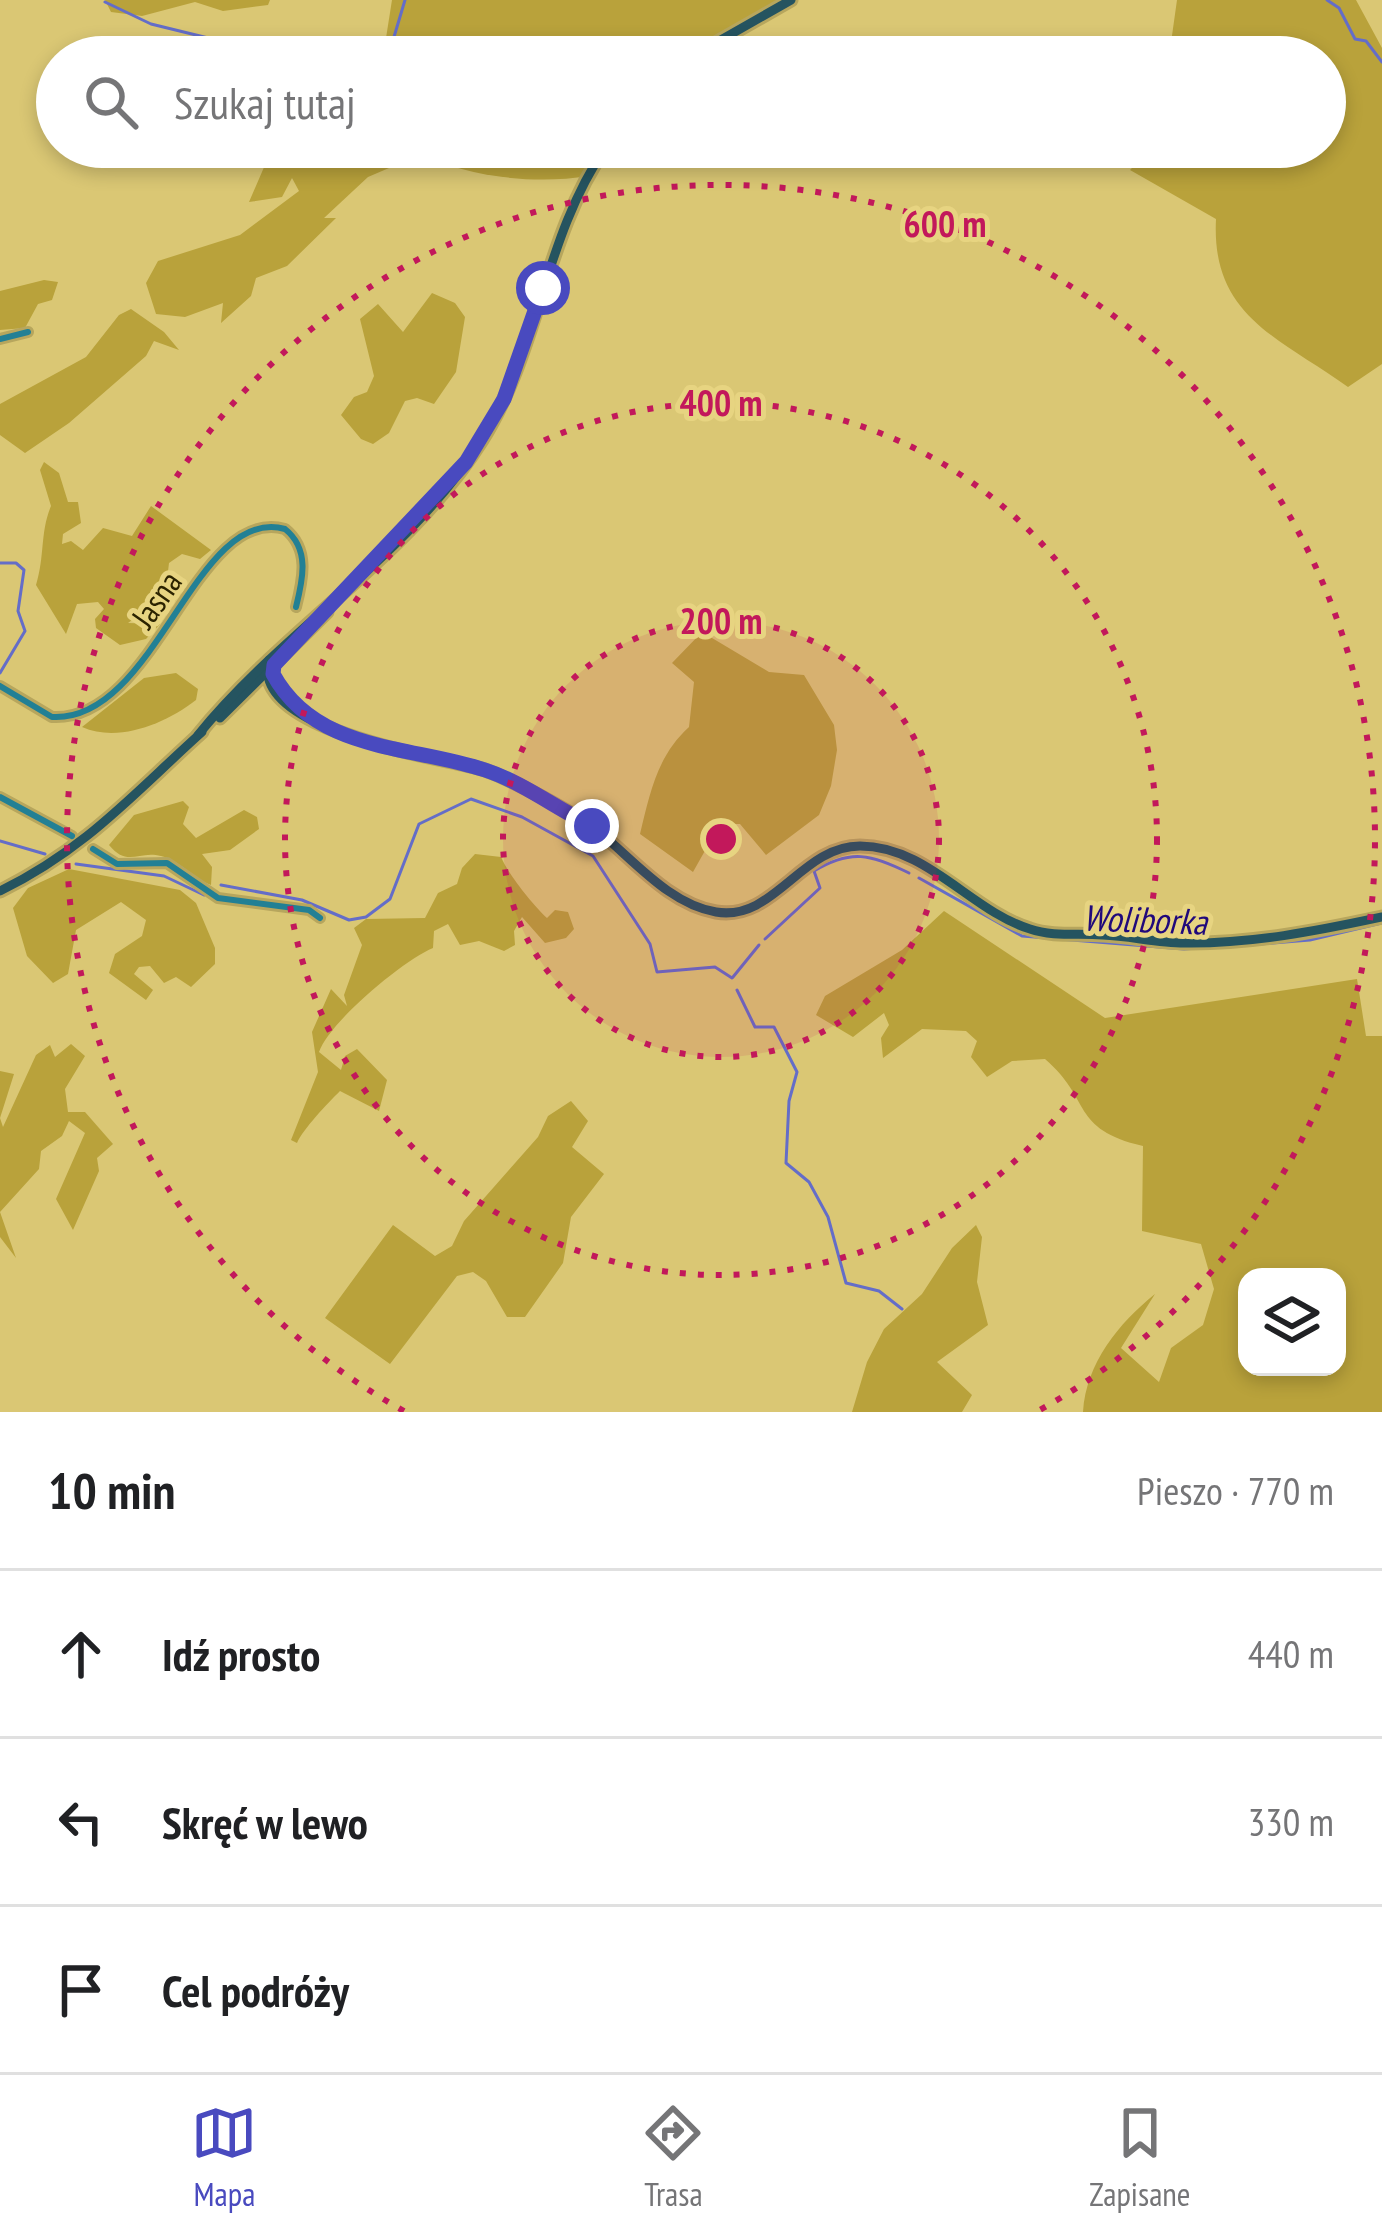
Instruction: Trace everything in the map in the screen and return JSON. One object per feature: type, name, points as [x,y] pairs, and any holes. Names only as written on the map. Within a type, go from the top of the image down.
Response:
[{"type":"main road","points":[[728,36],[791,0]]},
{"type":"main road","points":[[0,891],[41,871],[105,826],[271,670],[435,502],[494,420],[528,338],[559,238],[594,168]]},
{"type":"main road","points":[[199,735],[252,677],[271,670]]},
{"type":"main road","points":[[271,670],[277,693],[298,709],[346,735],[495,774],[592,826],[678,898],[717,913],[753,907],[815,858],[861,846],[920,865],[1018,924],[1052,933],[1188,944],[1293,935],[1382,917]]},
{"type":"main road","points":[[271,670],[298,709]]},
{"type":"main road","points":[[246,694],[277,693]]},
{"type":"street","points":[[0,339],[28,332]]},
{"type":"street","name":"Jasna","points":[[0,686],[52,717],[82,714],[103,703],[136,671],[200,577],[230,548],[263,527],[285,529],[299,545],[303,567],[296,607]]},
{"type":"street","points":[[0,797],[72,836]]},
{"type":"street","points":[[93,849],[118,864],[166,863],[218,898],[309,910],[320,918]]},
{"type":"shaded area","points":[[105,0],[270,0],[268,5],[223,11],[195,2],[142,16],[111,12]]},
{"type":"shaded area","points":[[392,0],[791,0],[728,36],[386,36]]},
{"type":"shaded area","points":[[1177,0],[1356,0],[1382,48],[1382,364],[1348,387],[1274,337],[1237,302],[1217,252],[1216,219],[1130,170],[1346,168],[1346,36],[1172,36]]},
{"type":"shaded area","points":[[264,168],[389,168],[368,177],[324,218],[336,218],[287,266],[256,278],[251,296],[221,323],[223,303],[185,317],[156,314],[146,283],[158,261],[240,235],[299,191],[292,178],[282,197],[249,202]]},
{"type":"shaded area","points":[[458,168],[593,168],[588,176],[502,177]]},
{"type":"shaded area","points":[[44,280],[58,282],[52,300],[38,304],[25,328],[0,330],[0,291]]},
{"type":"shaded area","points":[[432,293],[455,303],[465,317],[456,372],[434,404],[417,398],[405,401],[389,433],[373,444],[361,439],[341,415],[354,397],[367,392],[374,376],[360,319],[378,304],[403,332]]},
{"type":"shaded area","points":[[131,309],[164,332],[179,350],[154,341],[146,356],[69,423],[25,453],[0,435],[0,404],[86,357],[119,315]]},
{"type":"shaded area","points":[[44,462],[59,473],[68,502],[78,502],[81,523],[63,534],[62,544],[71,541],[83,550],[103,528],[132,536],[151,506],[211,550],[200,559],[182,554],[169,563],[165,596],[128,623],[160,624],[146,639],[120,645],[96,628],[95,619],[104,609],[98,602],[77,604],[66,634],[36,585],[51,506],[40,470]]},
{"type":"shaded area","points":[[702,632],[769,672],[804,675],[834,725],[837,750],[831,786],[819,815],[766,855],[740,824],[720,824],[693,872],[640,834],[662,763],[689,727],[694,682],[672,663]]},
{"type":"shaded area","points":[[176,673],[198,689],[196,700],[170,717],[126,732],[82,727],[144,678]]},
{"type":"shaded area","points":[[183,801],[189,807],[183,824],[196,838],[244,810],[257,817],[259,829],[230,850],[202,854],[212,867],[211,885],[168,858],[122,856],[109,845],[134,815]]},
{"type":"shaded area","points":[[475,854],[501,857],[547,918],[555,910],[568,912],[574,929],[566,938],[545,943],[522,917],[514,931],[515,945],[504,951],[479,941],[460,945],[448,924],[434,931],[433,948],[369,993],[337,1024],[319,1052],[341,1070],[345,1056],[357,1049],[387,1080],[379,1111],[340,1091],[297,1143],[291,1140],[318,1072],[312,1032],[331,989],[347,1006],[344,995],[362,945],[354,928],[366,919],[425,918],[438,893],[457,884],[462,868]]},
{"type":"shaded area","points":[[69,869],[180,890],[196,903],[215,948],[215,964],[191,987],[176,977],[164,983],[150,966],[139,967],[134,974],[153,990],[146,1000],[109,973],[115,954],[142,936],[146,920],[121,902],[76,930],[68,974],[53,983],[27,956],[13,908],[28,888]]},
{"type":"shaded area","points":[[944,911],[1105,1018],[1357,979],[1366,1036],[1382,1036],[1382,1412],[1083,1412],[1090,1377],[1129,1318],[1155,1294],[1121,1348],[1159,1382],[1171,1348],[1203,1325],[1214,1289],[1201,1244],[1142,1231],[1143,1146],[1092,1122],[1045,1059],[1012,1061],[987,1077],[971,1057],[977,1041],[966,1031],[922,1029],[883,1058],[881,1038],[889,1025],[884,1013],[853,1037],[816,1015],[825,996],[902,950]]},
{"type":"shaded area","points":[[71,1044],[85,1056],[65,1089],[68,1112],[85,1112],[113,1144],[97,1158],[99,1171],[73,1230],[56,1199],[85,1133],[69,1121],[62,1136],[41,1151],[39,1169],[0,1212],[0,1118],[3,1127],[36,1055],[50,1045],[55,1057]]},
{"type":"shaded area","points":[[0,1071],[14,1074],[0,1118]]},
{"type":"shaded area","points":[[571,1101],[588,1121],[572,1147],[604,1174],[571,1217],[563,1263],[525,1317],[507,1317],[486,1281],[473,1272],[457,1276],[390,1364],[325,1318],[393,1225],[435,1256],[452,1246],[464,1221],[538,1137],[548,1116]]},
{"type":"shaded area","points":[[0,1212],[16,1258],[0,1237]]},
{"type":"shaded area","points":[[976,1225],[982,1237],[977,1282],[988,1325],[937,1362],[972,1395],[962,1412],[852,1412],[867,1362],[884,1329],[922,1294],[952,1248]]},
{"type":"waterway","points":[[394,36],[405,0]]},
{"type":"waterway","points":[[1327,0],[1339,8],[1355,39],[1366,41],[1382,62]]},
{"type":"waterway","points":[[105,2],[151,24],[200,36]]},
{"type":"waterway","name":"Woliborka","points":[[0,563],[16,563],[24,570],[18,611],[25,631],[0,673]]},
{"type":"waterway","name":"Woliborka","points":[[221,885],[302,900],[349,920],[366,917],[390,899],[419,824],[471,799],[522,817],[593,856],[650,944],[657,972],[715,967],[732,978]]},
{"type":"waterway","name":"Woliborka","points":[[0,841],[45,854]]},
{"type":"waterway","name":"Woliborka","points":[[765,939],[820,888],[814,871],[827,864],[861,857],[909,873]]},
{"type":"waterway","name":"Woliborka","points":[[76,864],[164,876],[204,895]]},
{"type":"waterway","name":"Woliborka","points":[[919,878],[1022,936],[1184,949],[1226,946]]},
{"type":"waterway","name":"Woliborka","points":[[1236,946],[1310,940],[1382,923]]},
{"type":"waterway","name":"Woliborka","points":[[733,977],[759,945]]},
{"type":"waterway","points":[[737,990],[755,1027],[774,1027],[797,1072],[789,1101],[786,1163],[809,1182],[828,1217],[846,1283],[879,1291],[902,1309]]},
{"type":"route","points":[[543,288],[504,399],[466,462],[435,502],[274,665],[273,674],[298,709],[326,728],[437,761],[483,769],[592,826]]}]
